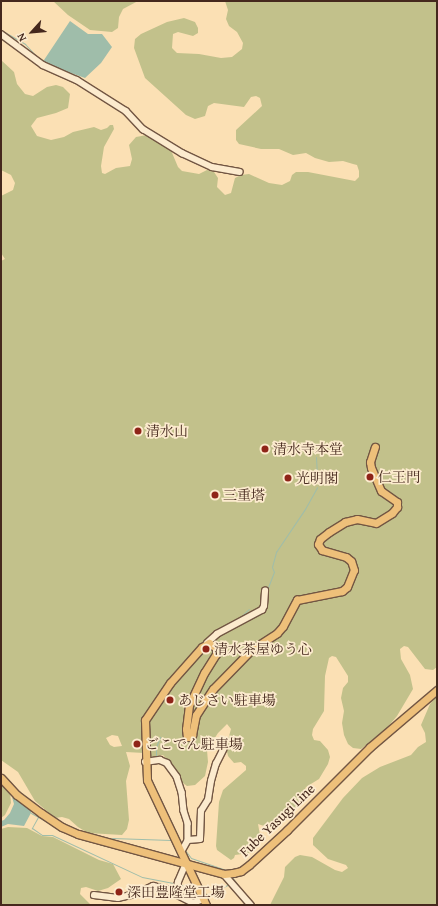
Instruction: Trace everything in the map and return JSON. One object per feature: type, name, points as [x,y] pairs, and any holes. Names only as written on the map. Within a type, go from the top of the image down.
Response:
[{"type":"main road","points":[[205,902],[147,780],[144,726],[148,715],[170,683],[207,643],[214,645],[216,654],[204,673],[189,705],[186,729],[187,737],[192,735],[196,715],[213,689],[251,650],[277,633],[283,626],[297,600],[342,591],[347,587],[354,570],[351,561],[322,550],[318,544],[320,539],[345,522],[357,519],[376,523],[392,513],[397,507],[396,502],[381,491],[371,468],[370,462],[375,447]]},
{"type":"main road","name":"Fube Yasugi Line","points":[[1,778],[24,801],[62,827],[78,834],[224,874],[241,871],[287,830],[370,747],[437,690]]},
{"type":"street","points":[[1,34],[43,65],[77,80],[126,111],[143,129],[182,153],[217,168],[240,172]]},
{"type":"street","points":[[207,643],[217,634],[262,610],[264,606],[265,591]]},
{"type":"street","points":[[188,840],[200,838],[201,811],[208,800],[211,780],[216,764],[223,750]]},
{"type":"street","points":[[145,762],[160,760],[166,763],[177,777],[182,792],[184,811],[188,823],[188,840],[181,852]]},
{"type":"street","points":[[175,895],[178,882],[186,863]]},
{"type":"street","points":[[224,874],[250,905]]},
{"type":"street","points":[[94,895],[118,898],[136,894],[152,886],[166,889],[175,895],[193,902],[205,902]]},
{"type":"shaded area","points":[[53,1],[138,1],[123,9],[119,17],[118,28],[112,32],[90,30],[68,15]]},
{"type":"shaded area","points":[[225,1],[437,1],[437,667],[433,670],[425,669],[408,647],[404,646],[400,649],[401,659],[410,675],[413,689],[397,716],[386,729],[361,749],[353,748],[348,744],[344,735],[342,723],[344,711],[341,698],[343,688],[348,682],[348,676],[336,657],[332,656],[329,658],[325,676],[324,711],[313,729],[312,735],[314,740],[320,741],[328,750],[330,757],[328,764],[319,779],[306,787],[296,808],[283,819],[280,826],[273,829],[258,824],[260,835],[259,846],[249,853],[235,855],[231,860],[217,850],[216,846],[219,802],[223,790],[246,770],[246,766],[241,762],[234,763],[228,756],[226,747],[231,729],[227,724],[218,733],[207,750],[208,762],[205,776],[195,785],[187,786],[183,783],[175,769],[163,755],[154,757],[147,756],[144,753],[126,752],[130,766],[126,781],[129,820],[127,829],[122,835],[88,833],[69,819],[62,817],[55,818],[35,801],[18,772],[1,760],[1,261],[5,259],[1,253],[1,196],[13,190],[15,183],[11,175],[1,170],[1,60],[14,72],[17,84],[25,94],[33,96],[47,87],[56,85],[63,87],[70,94],[68,108],[37,118],[31,126],[37,136],[51,140],[64,137],[73,132],[94,127],[101,130],[113,125],[114,129],[104,147],[101,166],[102,173],[105,174],[116,168],[130,166],[132,159],[129,145],[136,137],[147,135],[170,148],[178,167],[182,171],[199,174],[207,170],[214,172],[218,178],[217,187],[225,195],[231,193],[235,178],[241,175],[249,174],[269,183],[282,185],[290,181],[292,175],[296,172],[308,172],[355,181],[359,177],[357,165],[343,161],[329,162],[315,158],[306,153],[293,155],[279,149],[261,149],[239,144],[236,140],[236,130],[262,106],[260,98],[256,96],[251,97],[244,107],[214,103],[208,106],[205,116],[195,119],[186,115],[145,78],[134,48],[135,39],[141,34],[167,22],[184,18],[195,22],[198,28],[198,33],[193,36],[178,32],[173,34],[172,48],[177,53],[199,54],[221,58],[232,57],[242,49],[243,43],[237,32],[229,26],[226,19],[228,10]],"holes":[[[112,735],[118,736],[122,746],[114,747],[110,745],[106,738]]]},
{"type":"shaded area","points":[[70,21],[88,34],[102,34],[112,47],[101,63],[85,78],[42,63]]},
{"type":"shaded area","points":[[437,696],[437,905],[270,905],[284,877],[285,867],[295,857],[300,855],[312,857],[335,870],[342,872],[348,868],[346,865],[328,859],[313,845],[313,838],[343,798],[362,778],[380,767],[411,755],[418,747],[426,742],[425,733],[421,725],[430,704]]},
{"type":"shaded area","points":[[1,781],[10,791],[11,803],[5,815],[1,818]]},
{"type":"shaded area","points":[[12,797],[32,811],[24,826],[8,824],[1,827],[1,821],[4,820],[10,813],[14,804]]},
{"type":"shaded area","points":[[8,827],[27,828],[42,836],[53,837],[99,860],[113,864],[121,879],[108,888],[98,891],[86,887],[81,888],[80,894],[91,905],[1,905],[1,829]]},
{"type":"waterway","points":[[1,30],[25,44],[38,58]]},
{"type":"waterway","points":[[316,457],[317,474]]},
{"type":"waterway","points":[[267,590],[274,572],[272,567],[276,552],[305,509],[317,487]]},
{"type":"waterway","points":[[237,620],[249,609]]},
{"type":"waterway","points":[[156,758],[156,747],[160,737]]},
{"type":"waterway","points":[[31,813],[65,832],[105,846]]},
{"type":"waterway","points":[[38,817],[32,828],[42,835],[52,835],[142,877],[174,883]]},
{"type":"waterway","points":[[112,838],[171,840]]},
{"type":"waterway","points":[[185,850],[191,858],[226,870]]},
{"type":"waterway","points":[[232,877],[248,898]]},
{"type":"waterway","points":[[180,884],[197,894]]},
{"type":"waterway","points":[[206,895],[230,884]]},
{"type":"place","name":"清水山","points":[[138,431]]},
{"type":"place","name":"清水寺本堂","points":[[265,449]]},
{"type":"place","name":"仁王門","points":[[370,477]]},
{"type":"place","name":"光明閣","points":[[288,478]]},
{"type":"place","name":"三重塔","points":[[215,495]]},
{"type":"place","name":"清水茶屋ゆう心","points":[[206,649]]},
{"type":"place","name":"あじさい駐車場","points":[[170,700]]},
{"type":"place","name":"ごこでん駐車場","points":[[137,744]]},
{"type":"place","name":"深田豊隆堂工場","points":[[119,892]]}]
